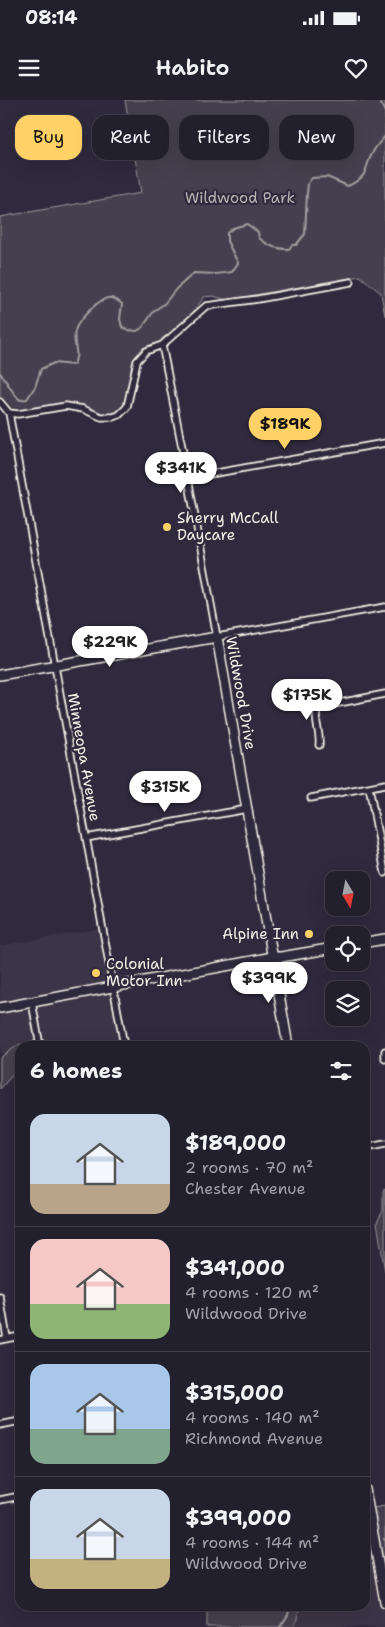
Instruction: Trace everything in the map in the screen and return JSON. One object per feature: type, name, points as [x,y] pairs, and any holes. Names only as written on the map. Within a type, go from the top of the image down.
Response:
[{"type":"street","points":[[0,402],[9,412],[18,414],[66,406],[83,409],[101,417],[119,415],[127,407],[137,360],[146,351],[162,345],[206,306],[258,299],[351,282]]},
{"type":"street","name":"Wildwood Drive","points":[[162,345],[217,637],[287,1041]]},
{"type":"street","name":"Minneopa Avenue","points":[[9,412],[123,1041]]},
{"type":"street","points":[[188,478],[385,443]]},
{"type":"street","points":[[0,675],[385,607]]},
{"type":"street","points":[[319,745],[320,738],[316,713],[319,706],[385,694]]},
{"type":"street","points":[[311,798],[385,784]]},
{"type":"street","points":[[369,787],[385,873]]},
{"type":"street","points":[[86,838],[247,809]]},
{"type":"street","points":[[370,942],[385,939]]},
{"type":"street","points":[[0,1008],[273,957],[325,950]]},
{"type":"street","points":[[32,1002],[39,1041]]},
{"type":"street","points":[[385,1051],[385,1059]]},
{"type":"street","points":[[370,1147],[385,1144]]},
{"type":"street","points":[[0,1297],[7,1338]]},
{"type":"street","points":[[0,1340],[15,1337]]},
{"type":"street","points":[[0,1425],[15,1422]]},
{"type":"street","points":[[0,1500],[15,1497]]},
{"type":"street","points":[[370,1516],[385,1598]]},
{"type":"shaded area","points":[[102,928],[123,1041],[15,1041],[15,1047],[2,1056],[0,1043],[0,946]]},
{"type":"shaded area","points":[[374,1542],[385,1596],[385,1627],[294,1627],[298,1619],[299,1611],[370,1611],[370,1544]]},
{"type":"green space","name":"Wildwood Park","points":[[125,100],[385,100],[385,316],[381,293],[360,276],[227,300],[213,296],[204,297],[181,326],[162,338],[162,345],[146,351],[137,360],[129,402],[119,415],[101,417],[73,407],[9,413],[0,402],[0,217],[141,193],[135,160],[169,160],[169,115],[128,115]]},
{"type":"green space","points":[[15,1047],[15,1072],[0,1089],[0,1058]]},
{"type":"green space","points":[[385,1189],[385,1272],[377,1222],[383,1211],[383,1190]]},
{"type":"green space","points":[[385,1506],[385,1596],[374,1542],[370,1544],[370,1509]]},
{"type":"green space","points":[[207,1611],[299,1611],[298,1619],[294,1627],[207,1627]]},
{"type":"waterway","points":[[379,100],[385,112]]},
{"type":"waterway","points":[[0,373],[17,398],[20,400],[27,399],[35,387],[41,369],[54,363],[73,365],[76,357],[75,331],[80,321],[101,301],[112,298],[122,304],[120,319],[122,327],[137,331],[142,328],[154,311],[165,303],[176,289],[194,273],[216,274],[232,272],[238,263],[227,241],[227,233],[233,228],[247,224],[258,232],[259,238],[276,248],[289,249],[292,245],[296,245],[305,234],[308,183],[312,178],[327,177],[348,186],[356,182],[364,175],[374,150],[385,136]]},
{"type":"waterway","points":[[280,1627],[289,1611]]},
{"type":"place","name":"Sherry McCall Daycare","points":[[167,527]]},
{"type":"place","name":"Alpine Inn","points":[[309,934]]},
{"type":"place","name":"Colonial Motor Inn","points":[[96,973]]}]
